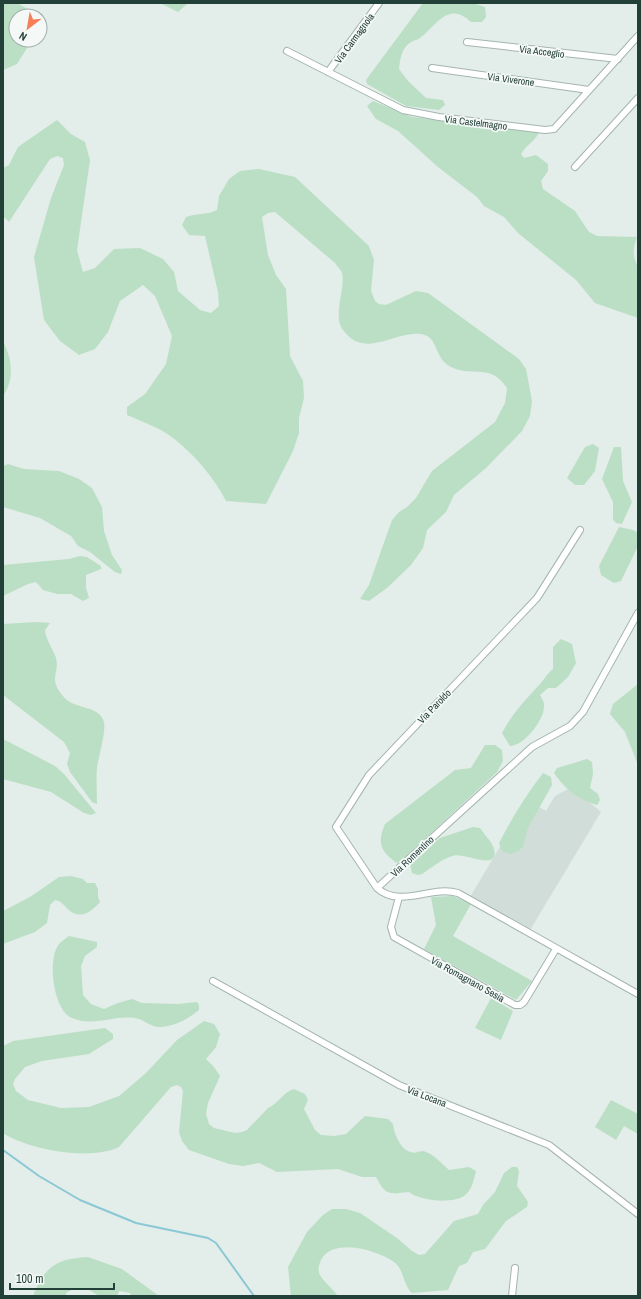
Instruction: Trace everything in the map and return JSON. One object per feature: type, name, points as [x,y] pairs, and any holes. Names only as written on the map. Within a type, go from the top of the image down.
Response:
[{"type":"street","name":"Via Carmagnola","points":[[328,72],[379,3]]},
{"type":"street","name":"Via Castelmagno","points":[[287,51],[392,106],[413,113],[546,130],[554,129],[618,60],[638,36]]},
{"type":"street","name":"Via Acceglio","points":[[467,42],[618,60]]},
{"type":"street","name":"Via Viverone","points":[[432,68],[589,90]]},
{"type":"street","points":[[575,167],[638,98]]},
{"type":"street","name":"Via Paroldo","points":[[377,888],[336,827],[373,771],[537,598],[580,530]]},
{"type":"street","name":"Via Romentino","points":[[377,888],[532,747],[576,721],[638,613]]},
{"type":"street","points":[[377,888],[388,896],[399,897],[445,891],[458,893],[638,994]]},
{"type":"street","name":"Via Romagnano Sesia","points":[[399,897],[391,926],[394,937],[514,1005],[520,1005],[524,1002],[556,949]]},
{"type":"street","name":"Via Locana","points":[[213,981],[399,1085],[549,1145],[638,1214]]},
{"type":"street","points":[[512,1296],[515,1268]]},
{"type":"shaded area","points":[[572,787],[601,812],[530,930],[470,897],[528,800],[546,811],[555,796]]},
{"type":"green space","points":[[3,3],[17,3],[26,8],[8,8],[8,48],[27,48],[17,64],[3,70]]},
{"type":"green space","points":[[160,3],[188,3],[178,12]]},
{"type":"green space","points":[[423,3],[472,3],[485,7],[486,17],[482,22],[471,22],[463,16],[449,14],[437,22],[419,39],[412,41],[405,47],[401,57],[399,69],[408,81],[426,98],[443,100],[445,105],[439,110],[406,106],[367,84],[366,80]]},
{"type":"green space","points":[[373,101],[412,117],[535,131],[539,133],[521,154],[524,158],[536,155],[548,164],[548,171],[541,181],[543,189],[575,211],[589,232],[597,236],[637,237],[634,252],[638,267],[638,318],[595,303],[576,280],[518,233],[504,217],[484,206],[477,197],[438,167],[398,131],[376,119],[367,106]]},
{"type":"green space","points":[[57,120],[71,134],[85,142],[90,160],[77,250],[83,272],[95,268],[114,249],[140,248],[163,259],[174,272],[178,291],[200,310],[211,313],[219,306],[218,292],[205,236],[189,235],[182,225],[186,217],[210,213],[217,210],[219,196],[229,179],[240,171],[259,169],[295,177],[369,246],[374,260],[371,291],[375,301],[379,304],[386,305],[416,291],[428,293],[519,359],[526,369],[532,401],[530,416],[522,431],[486,468],[454,495],[446,512],[427,530],[423,548],[411,565],[387,588],[369,601],[360,599],[369,585],[392,520],[416,498],[432,471],[495,422],[505,403],[507,388],[494,375],[459,370],[451,367],[445,363],[432,340],[428,336],[422,334],[413,334],[367,344],[351,338],[343,330],[340,324],[339,310],[343,279],[341,271],[335,263],[275,212],[268,213],[262,217],[268,255],[276,275],[286,289],[290,356],[303,381],[304,398],[299,418],[299,433],[293,451],[266,504],[226,501],[221,491],[206,471],[178,442],[159,429],[127,415],[127,407],[145,394],[166,364],[172,336],[155,296],[143,285],[120,301],[108,332],[95,349],[79,355],[60,341],[44,320],[34,257],[51,198],[64,165],[63,158],[57,156],[50,159],[9,222],[3,216],[3,168],[9,165],[18,147]]},
{"type":"green space","points":[[3,341],[10,362],[11,376],[3,396]]},
{"type":"green space","points":[[593,444],[599,448],[595,471],[584,485],[575,485],[567,478],[585,447]]},
{"type":"green space","points":[[614,447],[621,447],[623,481],[632,502],[622,524],[616,523],[613,519],[613,502],[602,479]]},
{"type":"green space","points":[[8,464],[24,469],[59,471],[79,479],[92,488],[102,507],[104,531],[112,555],[122,570],[121,574],[115,572],[90,552],[78,546],[71,536],[40,518],[3,507],[3,466]]},
{"type":"green space","points":[[619,527],[633,530],[638,533],[638,546],[621,581],[614,583],[601,575],[599,566]]},
{"type":"green space","points":[[80,556],[87,557],[101,566],[101,569],[86,575],[86,588],[89,598],[83,601],[71,594],[57,594],[43,590],[36,582],[28,584],[3,596],[3,565],[69,559]]},
{"type":"green space","points":[[37,622],[50,623],[45,630],[56,658],[57,668],[55,680],[62,695],[73,703],[97,712],[104,722],[103,737],[97,767],[97,804],[92,802],[70,772],[67,764],[70,753],[64,742],[3,695],[3,624]]},
{"type":"green space","points":[[561,639],[572,644],[576,663],[568,677],[556,688],[548,688],[540,695],[544,704],[541,719],[527,737],[521,742],[510,746],[502,733],[510,719],[553,669],[553,647]]},
{"type":"green space","points":[[638,684],[638,765],[625,732],[610,714],[613,704]]},
{"type":"green space","points":[[3,739],[55,766],[64,774],[96,813],[91,815],[84,813],[51,792],[3,779]]},
{"type":"green space","points":[[485,745],[495,745],[502,750],[503,761],[497,772],[401,861],[397,863],[391,859],[384,850],[381,842],[381,836],[385,824],[455,770],[471,768]]},
{"type":"green space","points":[[587,759],[592,762],[593,774],[590,788],[598,794],[600,800],[597,805],[583,800],[572,793],[563,785],[554,773],[557,768]]},
{"type":"green space","points":[[543,773],[551,777],[552,785],[528,828],[523,847],[510,854],[502,851],[499,843],[520,807]]},
{"type":"green space","points":[[473,827],[480,828],[492,844],[494,856],[492,860],[479,860],[457,855],[440,861],[422,874],[418,875],[412,873],[410,864],[440,838]]},
{"type":"green space","points":[[71,876],[83,879],[87,883],[95,883],[98,889],[98,897],[100,902],[91,911],[79,915],[74,914],[62,903],[55,900],[50,905],[47,923],[35,932],[3,944],[3,911],[30,897],[59,877]]},
{"type":"green space","points":[[453,896],[471,904],[453,936],[532,981],[516,1000],[424,949],[436,925],[431,897]]},
{"type":"green space","points":[[69,936],[97,942],[97,947],[85,956],[81,966],[83,995],[91,1004],[104,1009],[132,999],[142,1003],[178,1004],[197,1002],[199,1005],[199,1010],[181,1022],[161,1027],[154,1026],[135,1018],[88,1021],[72,1018],[65,1013],[60,1005],[56,995],[53,972],[55,951],[59,944]]},
{"type":"green space","points":[[491,998],[513,1011],[501,1040],[475,1028]]},
{"type":"green space","points":[[204,1021],[214,1024],[220,1034],[216,1047],[206,1059],[220,1076],[208,1103],[206,1114],[209,1124],[214,1128],[235,1133],[247,1130],[268,1108],[294,1089],[305,1094],[308,1100],[304,1109],[315,1130],[321,1135],[334,1136],[346,1134],[365,1116],[388,1119],[393,1124],[401,1145],[407,1151],[414,1153],[423,1151],[427,1152],[434,1156],[449,1170],[469,1167],[476,1171],[469,1191],[464,1196],[452,1200],[444,1201],[421,1198],[409,1192],[392,1193],[385,1191],[376,1177],[362,1177],[338,1169],[277,1172],[259,1163],[243,1166],[229,1164],[189,1150],[182,1141],[179,1132],[183,1091],[181,1087],[177,1085],[171,1087],[119,1147],[107,1151],[93,1153],[60,1152],[43,1149],[28,1144],[3,1133],[3,1046],[13,1041],[105,1028],[113,1034],[113,1039],[89,1054],[42,1061],[25,1067],[15,1079],[13,1084],[16,1091],[28,1100],[61,1108],[89,1107],[119,1096],[146,1073],[177,1040]]},
{"type":"green space","points":[[611,1100],[638,1114],[638,1134],[624,1126],[616,1140],[595,1127]]},
{"type":"green space","points":[[512,1167],[517,1167],[519,1171],[517,1186],[528,1202],[527,1207],[506,1221],[485,1249],[473,1252],[467,1263],[459,1266],[448,1290],[412,1293],[407,1286],[400,1269],[394,1262],[377,1253],[345,1247],[335,1249],[327,1253],[321,1260],[319,1268],[319,1273],[322,1278],[338,1296],[291,1296],[288,1267],[307,1232],[323,1215],[332,1209],[346,1209],[360,1213],[397,1238],[412,1251],[419,1255],[425,1254],[454,1221],[478,1214],[483,1205],[495,1192],[504,1173]]},
{"type":"green space","points":[[88,1257],[122,1269],[159,1296],[131,1296],[130,1293],[119,1291],[117,1296],[99,1296],[88,1289],[75,1288],[66,1293],[66,1296],[33,1296],[42,1278],[53,1266],[60,1262]]},
{"type":"waterway","points":[[3,1150],[39,1176],[80,1200],[136,1223],[208,1238],[216,1243],[254,1296]]}]
